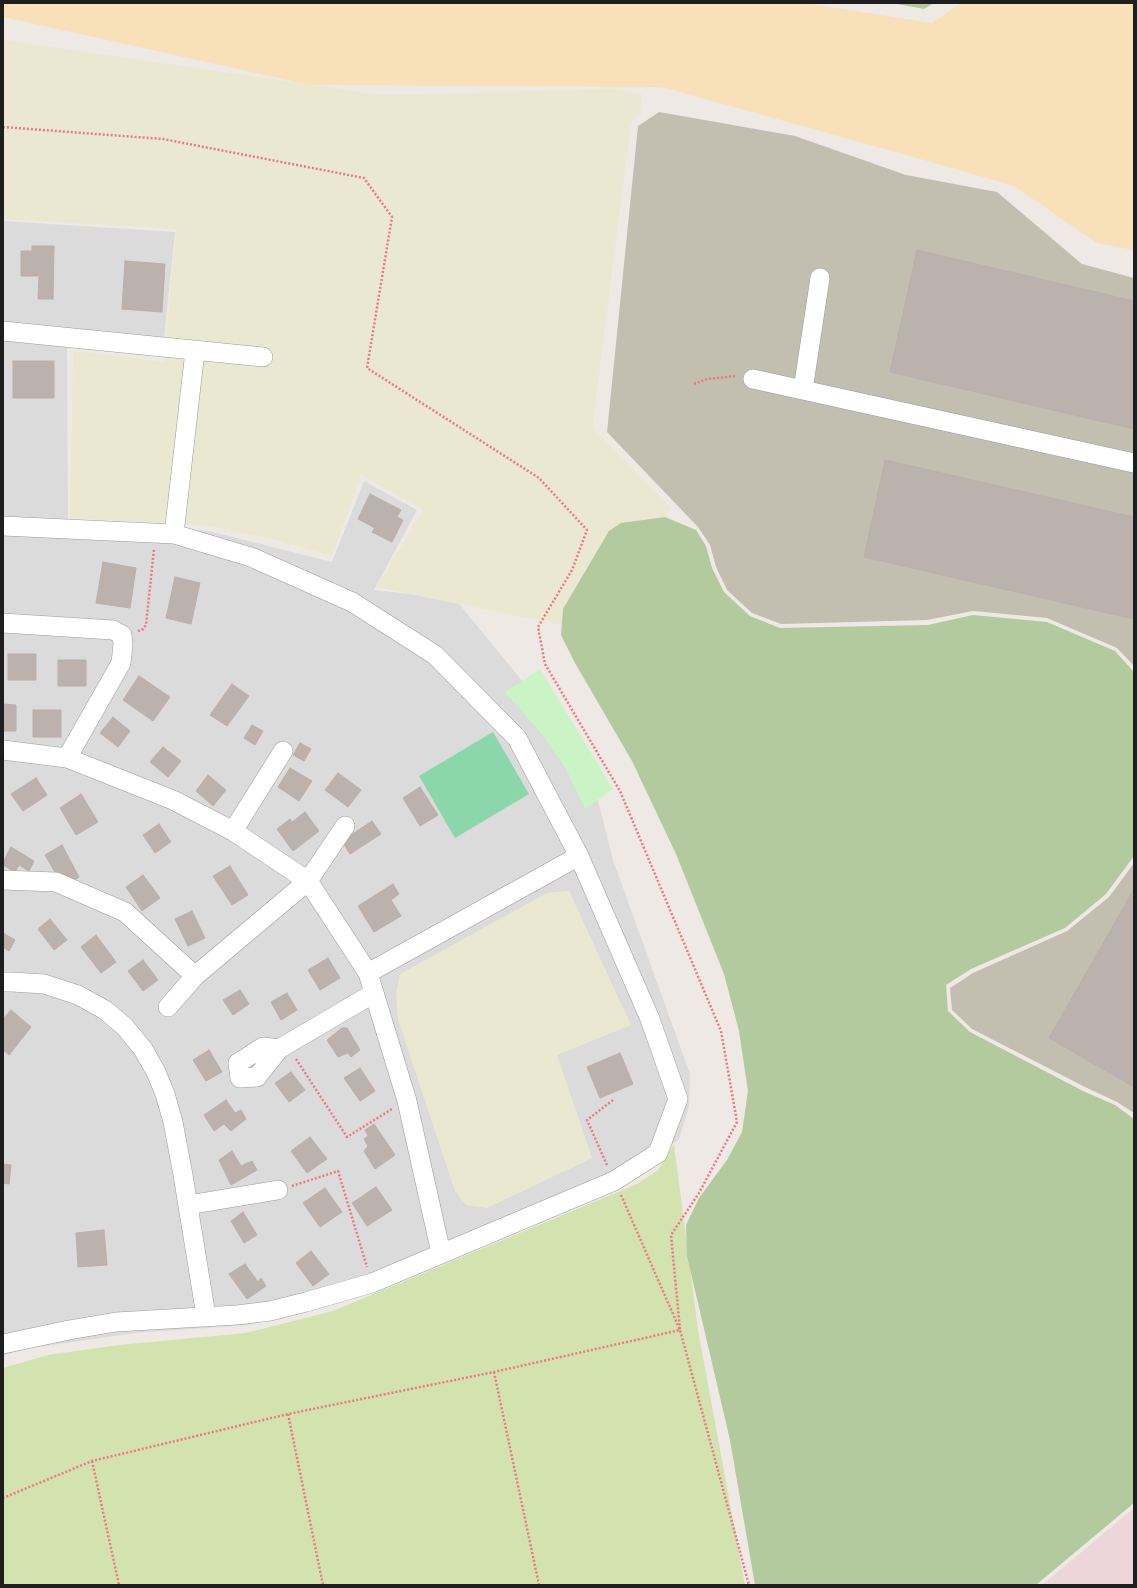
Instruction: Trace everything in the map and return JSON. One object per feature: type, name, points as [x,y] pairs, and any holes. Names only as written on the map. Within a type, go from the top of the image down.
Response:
[{"type":"street","points":[[803,390],[820,278]]},
{"type":"street","points":[[3,331],[263,357]]},
{"type":"street","points":[[174,534],[195,351]]},
{"type":"street","points":[[753,379],[1134,463]]},
{"type":"street","points":[[3,526],[174,534],[251,557],[352,602],[435,655],[517,738],[579,856],[650,1019],[678,1099],[658,1153],[614,1181],[372,1283],[270,1311],[236,1315],[116,1322],[62,1331],[3,1344]]},
{"type":"street","points":[[3,623],[113,630],[122,635],[123,645],[120,663],[67,758]]},
{"type":"street","points":[[3,750],[67,758],[173,800],[233,831],[308,881],[368,973],[388,1034],[406,1101],[442,1253]]},
{"type":"street","points":[[233,831],[283,752]]},
{"type":"street","points":[[168,1007],[196,976],[308,881],[345,826]]},
{"type":"street","points":[[368,973],[579,856]]},
{"type":"street","points":[[3,880],[56,882],[125,912],[196,976]]},
{"type":"street","points":[[3,982],[44,984],[78,995],[105,1010],[126,1027],[143,1049],[156,1072],[165,1094],[173,1122],[206,1316]]},
{"type":"street","points":[[283,1047],[374,993]]},
{"type":"street","points":[[188,1205],[278,1190]]},
{"type":"path","points":[[3,127],[163,139],[364,178],[392,217],[367,368],[540,478],[587,530],[572,570],[538,627],[545,664],[620,791],[718,1023],[721,1031],[737,1122],[699,1193],[671,1235],[680,1330]]},
{"type":"path","points":[[694,384],[707,379],[734,376],[753,379]]},
{"type":"path","points":[[122,635],[142,630],[146,625],[155,533]]},
{"type":"path","points":[[283,1047],[347,1137],[406,1101]]},
{"type":"path","points":[[613,1100],[587,1120],[680,1330],[749,1585]]},
{"type":"path","points":[[278,1190],[338,1171],[372,1283]]},
{"type":"path","points":[[3,1498],[92,1461],[288,1414],[494,1372],[680,1330]]},
{"type":"path","points":[[494,1372],[539,1585]]},
{"type":"path","points":[[288,1414],[323,1585]]},
{"type":"path","points":[[92,1461],[119,1585]]},
{"type":"shaded area","points":[[3,40],[381,95],[612,89],[642,94],[640,115],[631,122],[594,414],[594,429],[671,507],[658,527],[577,628],[376,587],[423,510],[361,475],[332,556],[272,539],[209,526],[70,518],[73,351],[164,362],[176,229],[3,219]]},
{"type":"shaded area","points":[[659,112],[795,136],[906,175],[997,192],[1082,264],[1134,278],[1134,666],[1117,648],[1047,618],[973,611],[927,620],[781,624],[752,613],[727,590],[716,567],[710,545],[698,527],[607,432],[638,126]]},
{"type":"shaded area","points":[[3,221],[175,232],[162,357],[67,346],[68,521],[209,531],[332,562],[364,481],[417,510],[374,590],[455,599],[588,761],[613,860],[690,1074],[689,1107],[679,1139],[637,1177],[326,1307],[249,1325],[136,1333],[25,1349],[3,1356]]},
{"type":"shaded area","points":[[1134,863],[1134,1113],[1117,1102],[972,1029],[952,1010],[950,988],[973,973],[1067,931],[1109,897]]},
{"type":"shaded area","points":[[569,891],[631,1025],[557,1055],[592,1158],[487,1208],[466,1205],[455,1191],[398,1019],[396,995],[400,974],[547,893]]},
{"type":"shaded area","points":[[1134,1508],[1134,1585],[1042,1585]]},
{"type":"green space","points":[[892,3],[934,3],[924,9]]},
{"type":"green space","points":[[665,517],[696,530],[706,546],[712,568],[724,592],[750,616],[780,628],[928,625],[973,615],[1047,622],[1115,651],[1134,672],[1134,856],[1106,894],[1065,928],[971,969],[946,985],[948,1011],[970,1032],[1083,1091],[1115,1105],[1134,1119],[1134,1503],[1036,1585],[755,1585],[730,1440],[687,1256],[686,1225],[699,1198],[727,1160],[742,1132],[748,1091],[739,1031],[724,974],[676,854],[632,761],[575,663],[561,635],[563,609],[609,531],[621,523]]},
{"type":"green space","points":[[540,669],[613,789],[585,809],[565,767],[540,732],[505,692]]},
{"type":"green space","points":[[493,732],[529,794],[455,838],[419,776]]},
{"type":"green space","points":[[674,1144],[698,1330],[745,1585],[3,1585],[3,1368],[48,1355],[119,1345],[246,1333],[333,1311],[637,1184],[658,1170]]},
{"type":"sand","points":[[3,3],[804,3],[932,23],[961,3],[1134,3],[1134,250],[1097,243],[1014,186],[662,87],[310,85],[3,17]]},
{"type":"building","points":[[32,246],[54,246],[53,299],[38,299],[39,276],[21,276],[21,251],[32,251]]},
{"type":"building","points":[[917,250],[1134,301],[1134,429],[890,372]]},
{"type":"building","points":[[125,261],[165,264],[162,312],[122,309]]},
{"type":"building","points":[[13,361],[54,361],[54,398],[13,398]]},
{"type":"building","points":[[885,460],[1134,517],[1134,619],[864,557]]},
{"type":"building","points":[[370,494],[401,510],[397,517],[403,520],[392,542],[372,532],[375,528],[358,519]]},
{"type":"building","points":[[103,562],[136,568],[130,608],[96,603]]},
{"type":"building","points":[[175,577],[200,583],[191,624],[166,618]]},
{"type":"building","points":[[8,654],[36,654],[36,680],[8,680]]},
{"type":"building","points":[[58,660],[86,660],[86,686],[58,686]]},
{"type":"building","points":[[139,676],[170,697],[153,721],[123,700]]},
{"type":"building","points":[[232,684],[249,696],[227,726],[210,715]]},
{"type":"building","points":[[3,704],[16,705],[16,731],[3,731]]},
{"type":"building","points":[[33,710],[61,710],[61,737],[33,737]]},
{"type":"building","points":[[113,717],[130,731],[118,747],[100,733]]},
{"type":"building","points":[[252,725],[263,731],[255,745],[244,738]]},
{"type":"building","points":[[300,743],[311,749],[304,761],[293,755]]},
{"type":"building","points":[[163,747],[181,761],[168,777],[150,762]]},
{"type":"building","points":[[290,768],[312,781],[299,801],[278,787]]},
{"type":"building","points":[[338,773],[361,790],[348,807],[325,790]]},
{"type":"building","points":[[208,775],[226,790],[213,806],[196,791]]},
{"type":"building","points":[[36,778],[47,795],[23,811],[11,794]]},
{"type":"building","points":[[420,787],[438,815],[420,826],[403,798]]},
{"type":"building","points":[[81,794],[98,822],[76,835],[60,808]]},
{"type":"building","points":[[305,812],[319,831],[293,851],[277,829],[290,819],[292,822]]},
{"type":"building","points":[[372,821],[381,834],[350,854],[342,841]]},
{"type":"building","points":[[159,824],[171,842],[155,853],[143,835]]},
{"type":"building","points":[[62,845],[79,877],[70,883],[64,874],[58,877],[45,855]]},
{"type":"building","points":[[11,847],[34,861],[29,871],[19,865],[15,872],[3,865],[3,862]]},
{"type":"building","points":[[230,866],[248,895],[232,905],[213,876]]},
{"type":"building","points":[[143,875],[160,898],[142,911],[126,887]]},
{"type":"building","points":[[393,884],[399,894],[391,900],[401,916],[374,932],[358,906]]},
{"type":"building","points":[[1134,889],[1134,1087],[1049,1038]]},
{"type":"building","points":[[192,911],[205,938],[188,946],[175,919]]},
{"type":"building","points":[[50,919],[67,940],[54,950],[38,929]]},
{"type":"building","points":[[3,933],[15,940],[9,951],[3,947]]},
{"type":"building","points":[[96,935],[116,962],[101,973],[81,947]]},
{"type":"building","points":[[328,958],[340,978],[320,990],[308,970]]},
{"type":"building","points":[[143,960],[158,980],[143,991],[128,971]]},
{"type":"building","points":[[240,990],[249,1004],[233,1015],[223,1000]]},
{"type":"building","points":[[287,993],[297,1010],[281,1020],[271,1002]]},
{"type":"building","points":[[11,1010],[31,1027],[9,1055],[3,1050],[3,1019]]},
{"type":"building","points":[[342,1028],[347,1028],[360,1050],[351,1057],[348,1053],[338,1057],[327,1040]]},
{"type":"building","points":[[209,1050],[222,1072],[206,1081],[193,1060]]},
{"type":"building","points":[[620,1053],[633,1084],[600,1098],[587,1067]]},
{"type":"building","points":[[360,1068],[375,1091],[360,1101],[344,1078]]},
{"type":"building","points":[[291,1072],[305,1090],[289,1102],[275,1083]]},
{"type":"building","points":[[226,1100],[235,1113],[241,1110],[246,1119],[231,1131],[224,1124],[214,1131],[204,1115]]},
{"type":"building","points":[[374,1124],[395,1155],[375,1169],[364,1151],[368,1146],[364,1139],[368,1136],[365,1130]]},
{"type":"building","points":[[310,1137],[327,1159],[307,1173],[291,1151]]},
{"type":"building","points":[[232,1151],[241,1166],[252,1161],[257,1170],[231,1185],[219,1160]]},
{"type":"building","points":[[3,1164],[11,1165],[9,1184],[3,1183]]},
{"type":"building","points":[[376,1187],[392,1210],[367,1226],[352,1203]]},
{"type":"building","points":[[325,1188],[342,1212],[320,1227],[303,1203]]},
{"type":"building","points":[[243,1212],[257,1235],[244,1243],[231,1221]]},
{"type":"building","points":[[104,1230],[107,1265],[78,1267],[76,1233]]},
{"type":"building","points":[[311,1251],[329,1274],[313,1286],[296,1263]]},
{"type":"building","points":[[245,1264],[258,1282],[261,1278],[266,1286],[247,1299],[229,1274]]}]
